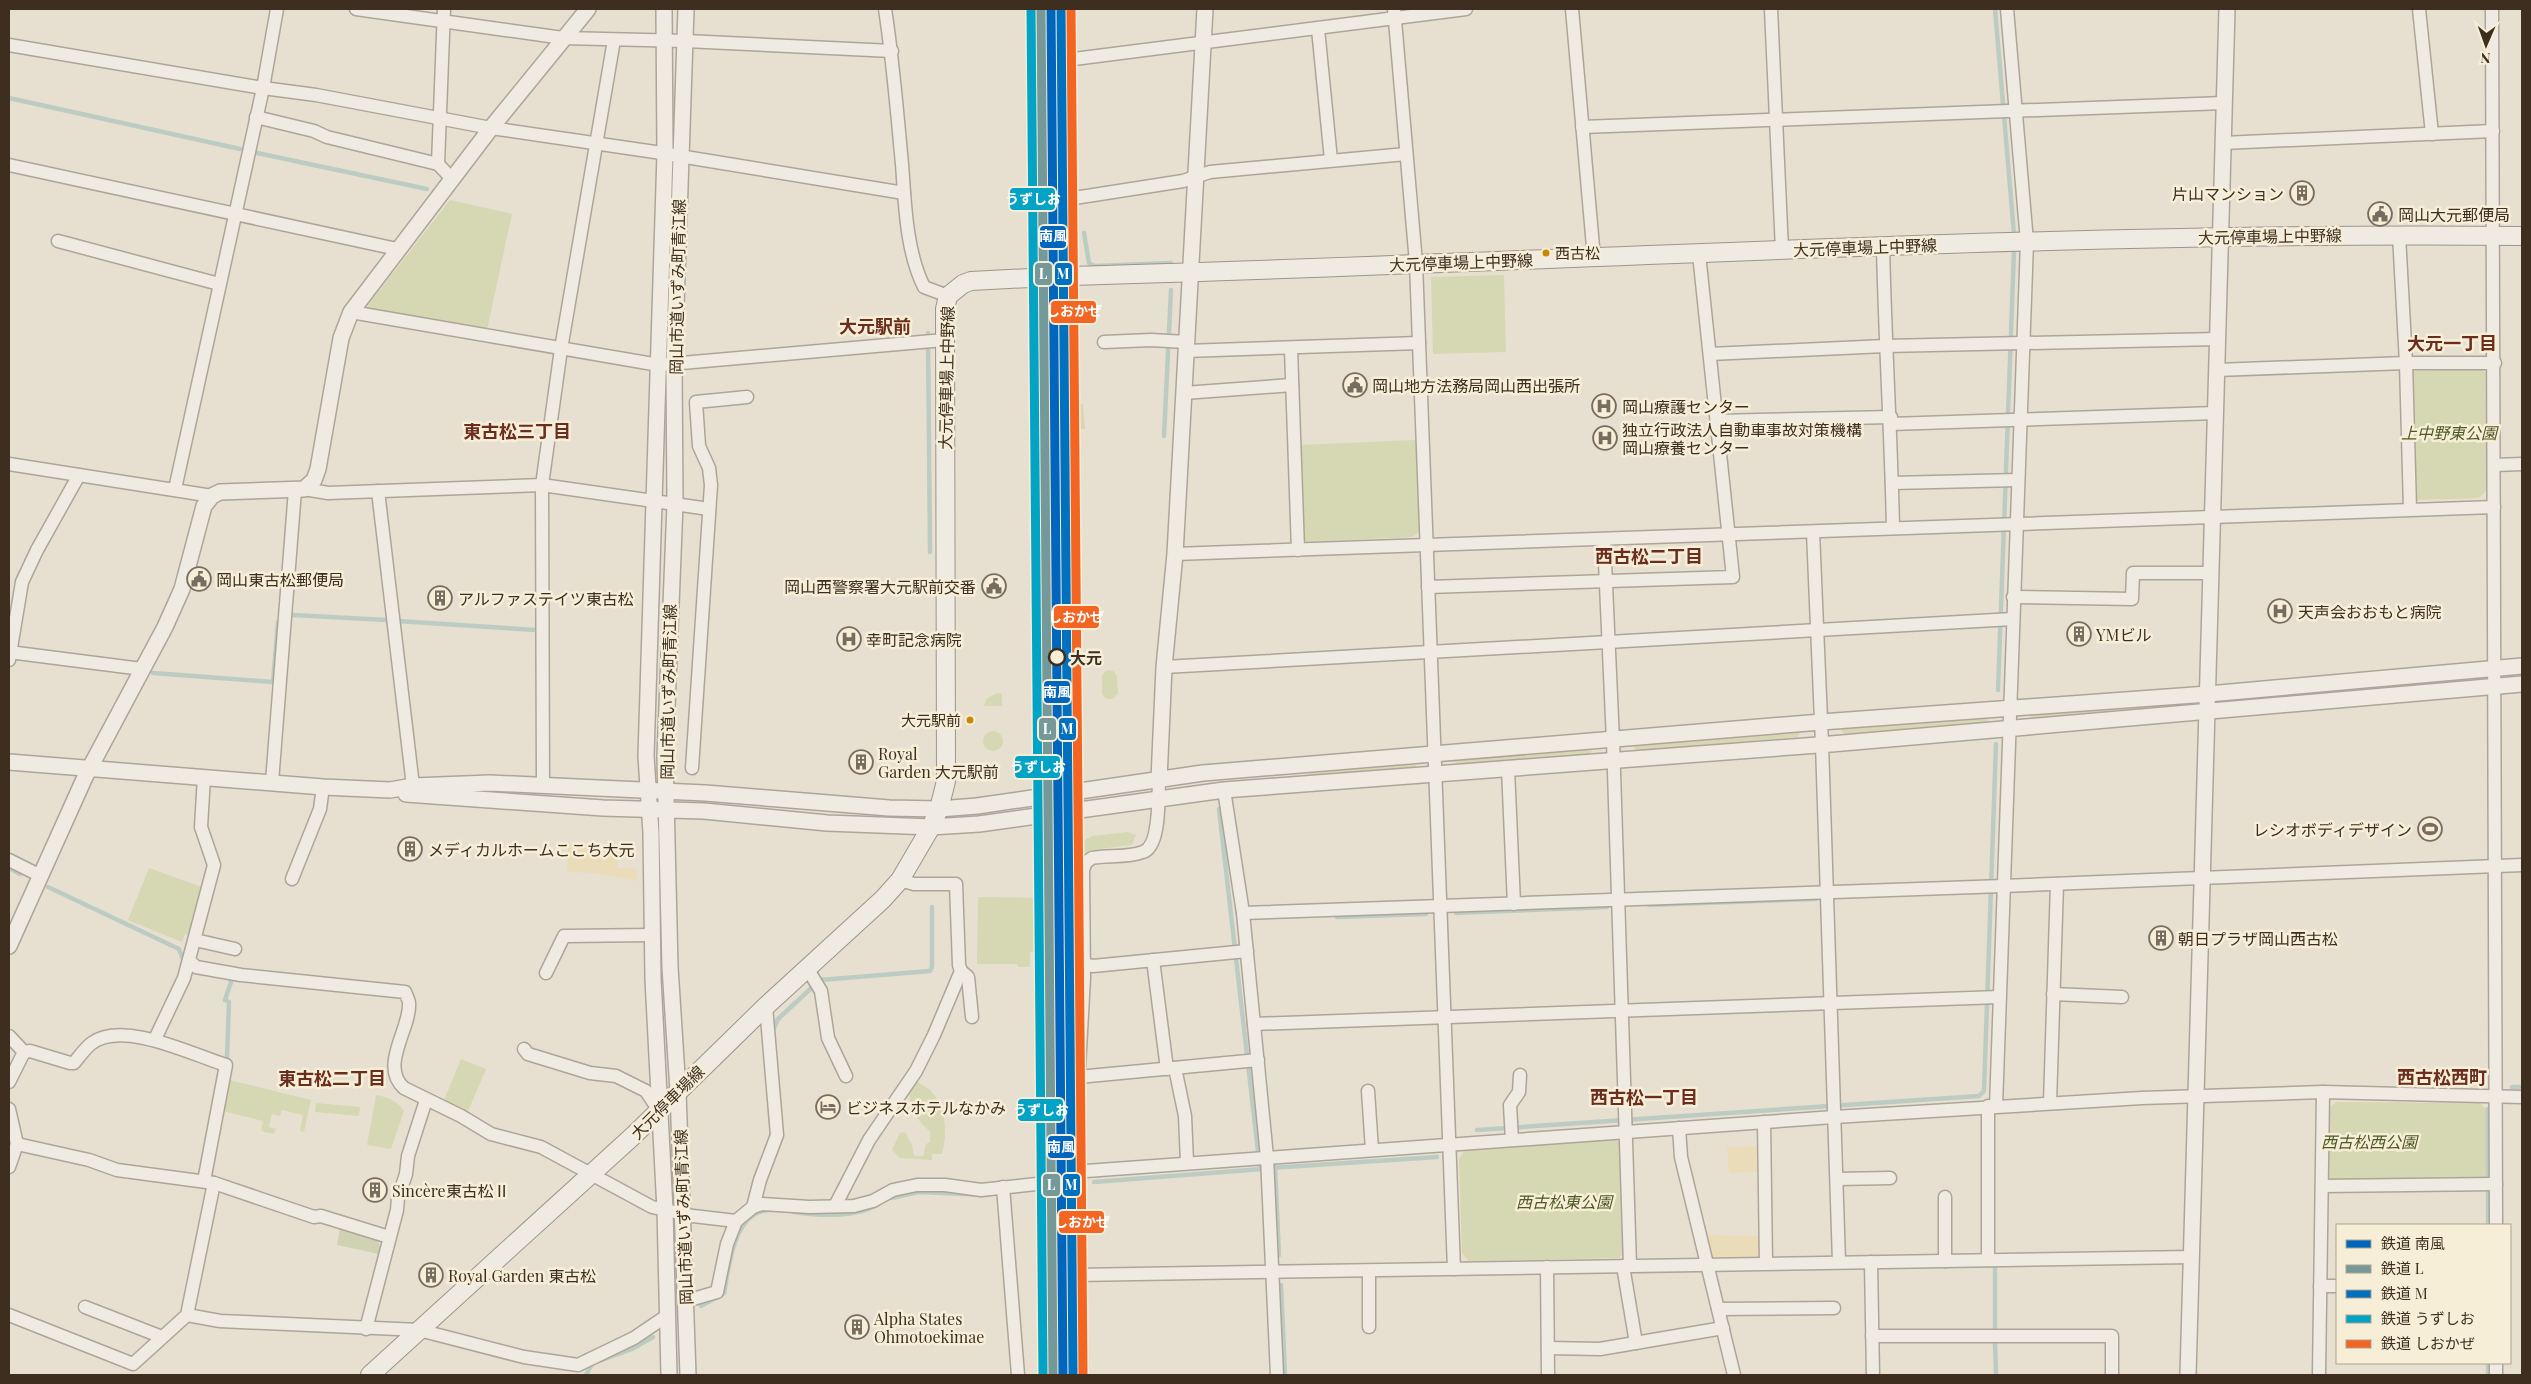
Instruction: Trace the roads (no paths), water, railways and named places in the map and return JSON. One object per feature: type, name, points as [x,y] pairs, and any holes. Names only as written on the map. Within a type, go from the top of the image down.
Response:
[{"type":"main road","name":"大元停車場上中野線","points":[[939,809],[946,776],[933,341],[945,310],[948,296],[963,284],[971,281],[1883,246],[2220,236],[2522,236]]},
{"type":"main road","name":"大元停車場線","points":[[370,1375],[659,1111],[766,1006],[813,979],[900,880],[931,827],[939,809]]},
{"type":"street","points":[[175,489],[256,117],[277,9]]},
{"type":"street","points":[[356,9],[444,15],[563,38],[664,42],[686,41],[892,51]]},
{"type":"street","points":[[272,782],[300,490],[314,480],[318,469],[341,338],[351,312],[491,128],[588,9]]},
{"type":"street","name":"岡山市道いずみ町青江線","points":[[664,9],[664,42],[672,155],[675,504],[666,691],[666,792],[670,967],[684,1214],[688,1375]]},
{"type":"street","name":"岡山市道いずみ町青江線","points":[[669,1375],[665,1210],[659,1111],[646,756],[659,364],[672,155],[686,41],[686,9]]},
{"type":"street","points":[[885,9],[892,51],[904,194],[918,274],[924,287],[948,296]]},
{"type":"street","points":[[1066,9],[1068,276]]},
{"type":"street","points":[[1075,1375],[1075,1172],[1084,965],[1083,870],[1086,862],[1100,856],[1145,852],[1154,841],[1158,798],[1164,667],[1175,554],[1205,9]]},
{"type":"street","points":[[1066,60],[1203,41],[1318,29],[1394,13],[1466,9]]},
{"type":"street","points":[[1572,9],[1594,258]]},
{"type":"street","points":[[1771,9],[1782,250]]},
{"type":"street","points":[[1988,1260],[1992,1106],[1991,997],[1995,887],[2009,729],[2005,620],[2013,597],[2008,524],[2015,343],[2026,242],[2007,111],[2007,9]]},
{"type":"street","points":[[2188,1375],[2227,9]]},
{"type":"street","points":[[2419,9],[2432,134]]},
{"type":"street","points":[[2492,9],[2495,363],[2496,1224]]},
{"type":"street","points":[[1394,13],[1416,263],[1454,1269]]},
{"type":"street","points":[[438,164],[444,15]]},
{"type":"street","points":[[1318,29],[1331,160]]},
{"type":"street","points":[[543,786],[542,485],[561,349],[614,40]]},
{"type":"street","points":[[9,45],[262,88],[316,95],[491,128],[597,143],[904,194]]},
{"type":"street","points":[[1582,127],[2224,103]]},
{"type":"street","points":[[256,117],[314,131],[327,137],[438,164],[452,179]]},
{"type":"street","points":[[2223,143],[2493,131]]},
{"type":"street","points":[[1068,199],[1196,177],[1210,172],[1406,154]]},
{"type":"street","points":[[9,165],[235,212],[398,249]]},
{"type":"street","points":[[2399,235],[2406,363],[2410,509]]},
{"type":"street","points":[[58,242],[219,284]]},
{"type":"street","points":[[1883,246],[1885,346],[1891,421],[1893,528]]},
{"type":"street","points":[[1428,587],[1733,577],[1699,254]]},
{"type":"street","points":[[351,312],[561,349],[674,365],[933,341]]},
{"type":"street","points":[[1710,354],[1885,346],[2218,339]]},
{"type":"street","points":[[1104,342],[1151,340],[1186,347],[1291,349],[1419,343]]},
{"type":"street","points":[[1291,349],[1298,550]]},
{"type":"street","points":[[2217,370],[2406,363],[2495,363]]},
{"type":"street","points":[[1184,392],[1292,385]]},
{"type":"street","points":[[692,768],[710,476],[699,446],[696,402],[747,398]]},
{"type":"street","points":[[1717,421],[2012,420],[2216,413]]},
{"type":"street","points":[[9,464],[212,496]]},
{"type":"street","points":[[2494,465],[2522,464]]},
{"type":"street","points":[[79,475],[37,550],[22,582],[9,654],[142,669]]},
{"type":"street","points":[[1892,483],[2010,480]]},
{"type":"street","points":[[9,946],[39,875],[90,768],[182,590],[204,506],[212,496],[220,492],[300,490],[328,493],[542,485],[709,509]]},
{"type":"street","points":[[378,491],[413,786]]},
{"type":"street","points":[[1175,554],[2494,507]]},
{"type":"street","points":[[1812,532],[1822,744],[1839,1262]]},
{"type":"street","points":[[1604,540],[1614,760],[1625,1124],[1627,1266],[1636,1343]]},
{"type":"street","points":[[2013,597],[2132,599],[2133,573],[2211,573]]},
{"type":"street","points":[[1164,667],[2005,620]]},
{"type":"street","points":[[390,790],[413,786],[477,783],[666,792],[889,808],[939,809],[978,806],[1203,774],[1821,722],[2208,694],[2522,666]]},
{"type":"street","points":[[9,762],[390,790],[417,796],[764,816],[826,823],[931,827],[978,824],[1224,790],[2009,729],[2522,684]]},
{"type":"street","points":[[1508,769],[1514,904]]},
{"type":"street","points":[[155,1039],[188,964],[214,865],[201,827],[204,777]]},
{"type":"street","points":[[292,879],[320,809],[323,786]]},
{"type":"street","points":[[1224,790],[1243,913],[1239,952],[1254,1024],[1251,1061],[1264,1162],[1277,1375]]},
{"type":"street","points":[[9,860],[39,875]]},
{"type":"street","points":[[1243,913],[1995,887],[2522,865]]},
{"type":"street","points":[[900,880],[914,884],[956,884],[959,965],[961,971],[968,977],[972,1017]]},
{"type":"street","points":[[2050,1104],[2057,884]]},
{"type":"street","points":[[546,973],[564,936],[653,935]]},
{"type":"street","points":[[194,940],[235,949]]},
{"type":"street","points":[[1045,1375],[1043,962],[1071,962],[1084,965],[1239,952]]},
{"type":"street","points":[[1153,960],[1171,1068],[1185,1116],[1187,1162]]},
{"type":"street","points":[[188,964],[196,968],[241,975],[405,992],[409,1003],[394,1070],[398,1083],[426,1100],[461,1116],[490,1134],[540,1147],[652,1207],[684,1214],[736,1221]]},
{"type":"street","points":[[835,1206],[869,1140],[916,1071],[934,1035],[961,971]]},
{"type":"street","points":[[813,979],[830,1044],[846,1076]]},
{"type":"street","points":[[2054,994],[2122,996]]},
{"type":"street","points":[[1254,1024],[1991,997]]},
{"type":"street","points":[[754,1207],[760,1180],[777,1135],[766,1006]]},
{"type":"street","points":[[9,1036],[29,1051],[74,1063],[92,1042],[108,1037],[127,1036],[155,1039],[197,1057],[226,1065],[187,1315],[133,1364],[9,1316]]},
{"type":"street","points":[[524,1049],[528,1054],[590,1073],[616,1076],[646,1092],[659,1111]]},
{"type":"street","points":[[9,1082],[29,1051]]},
{"type":"street","points":[[1078,1077],[1251,1061]]},
{"type":"street","points":[[1511,1132],[1510,1104],[1519,1092],[1520,1075]]},
{"type":"street","points":[[1368,1090],[1372,1150]]},
{"type":"street","points":[[2319,1375],[2323,1092]]},
{"type":"street","points":[[686,1301],[717,1292],[726,1244],[736,1221],[754,1207],[762,1204],[809,1207],[854,1206],[873,1202],[892,1190],[917,1185],[945,1184],[981,1190],[1004,1191],[1045,1183],[1075,1172],[1187,1162],[1264,1162],[1449,1144],[1511,1132],[1625,1124],[1679,1128],[1764,1122],[1834,1110],[2050,1104],[2196,1096],[2323,1092],[2522,1097]]},
{"type":"street","points":[[366,1329],[397,1210],[398,1198],[406,1174],[408,1156],[426,1100]]},
{"type":"street","points":[[9,1109],[17,1144],[9,1167]]},
{"type":"street","points":[[1764,1122],[1766,1263]]},
{"type":"street","points":[[1679,1128],[1680,1157],[1734,1375]]},
{"type":"street","points":[[17,1144],[89,1160],[117,1170],[209,1182],[314,1217],[322,1216],[389,1237]]},
{"type":"street","points":[[1837,1179],[1890,1178]]},
{"type":"street","points":[[2322,1186],[2496,1184]]},
{"type":"street","points":[[1004,1191],[1018,1375]]},
{"type":"street","points":[[1945,1196],[1945,1261]]},
{"type":"street","points":[[1075,1275],[2191,1257]]},
{"type":"street","points":[[1871,1262],[1873,1375]]},
{"type":"street","points":[[1547,1267],[1548,1375]]},
{"type":"street","points":[[1369,1271],[1369,1327]]},
{"type":"street","points":[[2320,1286],[2336,1286]]},
{"type":"street","points":[[85,1307],[162,1337]]},
{"type":"street","points":[[1718,1310],[1834,1308]]},
{"type":"street","points":[[187,1315],[220,1322],[419,1330],[578,1370],[634,1338],[668,1315]]},
{"type":"street","points":[[1548,1348],[1600,1349],[1723,1328]]},
{"type":"street","points":[[1872,1336],[2112,1336],[2112,1375]]},
{"type":"waterway","points":[[1995,9],[2014,234]]},
{"type":"waterway","points":[[9,98],[240,149]]},
{"type":"waterway","points":[[257,153],[427,189]]},
{"type":"waterway","points":[[1084,233],[1089,263],[1094,266],[1171,263],[1171,265]]},
{"type":"waterway","points":[[1998,690],[2014,250]]},
{"type":"waterway","points":[[1164,436],[1171,290]]},
{"type":"waterway","points":[[928,333],[930,552]]},
{"type":"waterway","points":[[293,615],[387,620]]},
{"type":"waterway","points":[[397,621],[535,630]]},
{"type":"waterway","points":[[153,673],[273,682],[278,622]]},
{"type":"waterway","points":[[1477,1130],[1979,1096],[1984,1091],[1996,744]]},
{"type":"waterway","points":[[1219,809],[1260,1169]]},
{"type":"waterway","points":[[9,868],[20,874]]},
{"type":"waterway","points":[[48,887],[179,949],[184,962]]},
{"type":"waterway","points":[[1649,905],[1816,899]]},
{"type":"waterway","points":[[773,1030],[778,1019],[820,980],[930,971],[932,967],[932,907]]},
{"type":"waterway","points":[[1456,913],[1607,907]]},
{"type":"waterway","points":[[1337,917],[1426,914]]},
{"type":"waterway","points":[[230,1062],[227,1058],[229,1002],[225,1000],[233,976]]},
{"type":"waterway","points":[[2512,1087],[2522,1087]]},
{"type":"waterway","points":[[2488,1109],[2488,1175]]},
{"type":"waterway","points":[[1269,1168],[1437,1157]]},
{"type":"waterway","points":[[1275,1167],[1279,1255]]},
{"type":"waterway","points":[[1094,1182],[1262,1169]]},
{"type":"waterway","points":[[891,1198],[919,1192],[987,1195]]},
{"type":"waterway","points":[[2488,1193],[2488,1224]]},
{"type":"waterway","points":[[794,1212],[837,1215],[858,1212],[877,1205]]},
{"type":"waterway","points":[[701,1306],[724,1293],[735,1242],[747,1220],[757,1213],[769,1210]]},
{"type":"waterway","points":[[1995,1267],[1995,1332]]},
{"type":"waterway","points":[[1281,1285],[1285,1375]]},
{"type":"waterway","points":[[599,1361],[632,1349],[653,1337]]},
{"type":"waterway","points":[[1995,1341],[1996,1375]]},
{"type":"waterway","points":[[586,1375],[592,1364]]},
{"type":"waterway","points":[[2488,1364],[2488,1375]]},
{"type":"rail line","name":"うずしお","points":[[1031,9],[1043,1375]]},
{"type":"rail line","name":"L","points":[[1041,9],[1053,1375]]},
{"type":"rail line","name":"南風","points":[[1051,9],[1063,1375]]},
{"type":"rail line","name":"M","points":[[1061,9],[1073,1375]]},
{"type":"rail line","name":"しおかぜ","points":[[1071,9],[1083,1375]]},
{"type":"place","name":"片山マンション","points":[[2302,193]]},
{"type":"place","name":"岡山大元郵便局","points":[[2380,214]]},
{"type":"place","name":"西古松","points":[[1546,253]]},
{"type":"place","name":"岡山地方法務局岡山西出張所","points":[[1355,385]]},
{"type":"place","name":"岡山療護センター","points":[[1604,406]]},
{"type":"place","name":"独立行政法人自動車事故対策機構 岡山療養センター","points":[[1605,438]]},
{"type":"place","name":"岡山東古松郵便局","points":[[199,579]]},
{"type":"place","name":"岡山西警察署大元駅前交番","points":[[994,586]]},
{"type":"place","name":"アルファステイツ東古松","points":[[440,598]]},
{"type":"place","name":"天声会おおもと病院","points":[[2280,611]]},
{"type":"place","name":"YMビル","points":[[2079,634]]},
{"type":"place","name":"幸町記念病院","points":[[849,639]]},
{"type":"place","name":"大元","points":[[1057,657]]},
{"type":"place","name":"大元駅前","points":[[970,720]]},
{"type":"place","name":"Royal Garden 大元駅前","points":[[861,762]]},
{"type":"place","name":"レシオボディデザイン","points":[[2430,829]]},
{"type":"place","name":"メディカルホームここち大元","points":[[410,849]]},
{"type":"place","name":"朝日プラザ岡山西古松","points":[[2161,938]]},
{"type":"place","name":"ビジネスホテルなかみ","points":[[828,1107]]},
{"type":"place","name":"Sincère東古松Ⅱ","points":[[375,1190]]},
{"type":"place","name":"Royal Garden 東古松","points":[[431,1275]]},
{"type":"place","name":"Alpha States Ohmotoekimae","points":[[857,1327]]},
{"type":"district","name":"大元駅前","points":[[875,326]]},
{"type":"district","name":"大元一丁目","points":[[2452,343]]},
{"type":"district","name":"東古松三丁目","points":[[517,431]]},
{"type":"district","name":"西古松二丁目","points":[[1649,556]]},
{"type":"district","name":"西古松西町","points":[[2442,1077]]},
{"type":"district","name":"東古松二丁目","points":[[332,1078]]},
{"type":"district","name":"西古松一丁目","points":[[1644,1097]]},
{"type":"park label","name":"上中野東公園","points":[[2449,432]]},
{"type":"park label","name":"西古松西公園","points":[[2369,1141]]},
{"type":"park label","name":"西古松東公園","points":[[1564,1201]]}]
